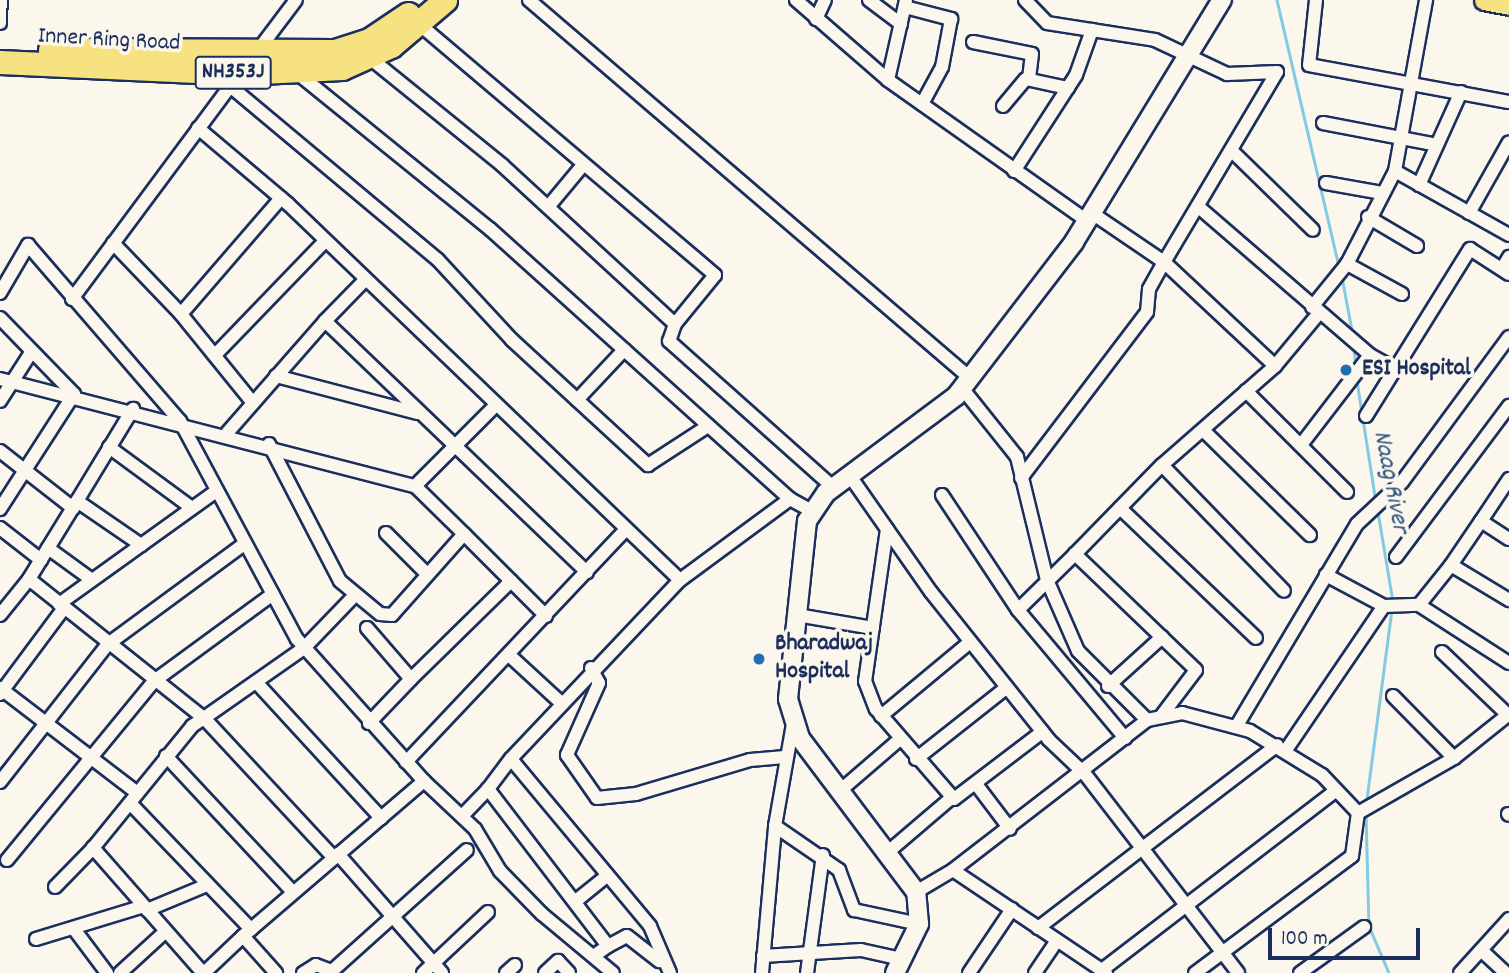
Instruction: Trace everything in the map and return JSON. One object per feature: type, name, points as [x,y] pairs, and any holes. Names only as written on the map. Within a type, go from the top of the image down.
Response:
[{"type":"highway","name":"Inner Ring Road","points":[[241,72],[355,46],[423,0]]},
{"type":"highway","name":"Inner Ring Road","points":[[0,62],[296,72],[370,58],[420,24],[445,0]]},
{"type":"highway","name":"NH353J","points":[[0,49],[241,72]]},
{"type":"main road","points":[[1483,0],[1509,5]]},
{"type":"street","points":[[0,23],[1,0]]},
{"type":"street","points":[[72,299],[296,0]]},
{"type":"street","points":[[529,0],[966,383],[1017,457],[1047,580],[1078,651],[1108,686],[1147,720]]},
{"type":"street","points":[[796,0],[888,80],[1014,171],[1164,262],[1275,366]]},
{"type":"street","points":[[816,19],[825,0]]},
{"type":"street","points":[[869,0],[901,24]]},
{"type":"street","points":[[1021,478],[1147,312],[1149,289],[1234,153],[1277,72],[1227,74],[1155,40],[1040,20],[1025,0]]},
{"type":"street","points":[[762,973],[775,826],[785,757],[793,724],[788,699],[797,615],[813,512],[834,488],[966,383],[1089,217],[1189,58],[1222,0]]},
{"type":"street","points":[[1316,0],[1309,65],[1412,82],[1509,103]]},
{"type":"street","points":[[1018,610],[1162,465],[1275,366],[1315,310],[1344,266],[1395,171],[1426,0]]},
{"type":"street","points":[[888,80],[906,4],[951,19],[942,67],[922,104]]},
{"type":"street","points":[[420,24],[715,275],[675,324],[669,341],[834,488]]},
{"type":"street","points":[[1014,171],[1068,88],[1092,30]]},
{"type":"street","points":[[973,42],[1032,54],[1029,79],[1003,106]]},
{"type":"street","points":[[370,58],[548,207],[675,324]]},
{"type":"street","points":[[241,72],[648,466],[708,426]]},
{"type":"street","points":[[296,72],[490,229],[790,499],[813,512]]},
{"type":"street","points":[[1029,79],[1068,88]]},
{"type":"street","points":[[1419,185],[1461,92]]},
{"type":"street","points":[[1323,123],[1437,145]]},
{"type":"street","points":[[198,128],[281,198],[364,282],[680,580]]},
{"type":"street","points":[[1469,213],[1508,148]]},
{"type":"street","points":[[1234,153],[1313,230]]},
{"type":"street","points":[[548,207],[583,164]]},
{"type":"street","points":[[1395,171],[1509,235]]},
{"type":"street","points":[[1326,183],[1382,193]]},
{"type":"street","points":[[181,313],[281,198]]},
{"type":"street","points":[[1200,209],[1315,310],[1370,355],[1395,369]]},
{"type":"street","points":[[1368,217],[1417,246]]},
{"type":"street","points":[[215,355],[325,241]]},
{"type":"street","points":[[113,243],[181,313],[253,403]]},
{"type":"street","points":[[0,293],[28,245],[180,421],[244,544],[304,648],[369,723],[424,781],[462,816],[500,871],[613,973]]},
{"type":"street","points":[[1366,416],[1470,249],[1506,272],[1509,257]]},
{"type":"street","points":[[1344,266],[1402,295]]},
{"type":"street","points":[[227,433],[324,321],[364,282]]},
{"type":"street","points":[[0,318],[74,394]]},
{"type":"street","points":[[324,321],[452,449],[587,572]]},
{"type":"street","points":[[1236,727],[1326,575],[1509,337]]},
{"type":"street","points":[[577,400],[624,350]]},
{"type":"street","points":[[0,401],[7,380],[32,351]]},
{"type":"street","points":[[1301,445],[1370,355]]},
{"type":"street","points":[[276,376],[418,413]]},
{"type":"street","points":[[7,380],[227,433],[415,485],[546,616]]},
{"type":"street","points":[[1246,391],[1347,492]]},
{"type":"street","points":[[0,509],[74,394]]},
{"type":"street","points":[[415,485],[495,406]]},
{"type":"street","points":[[1395,557],[1509,406]]},
{"type":"street","points":[[3,607],[29,579],[133,409]]},
{"type":"street","points":[[1203,429],[1310,535]]},
{"type":"street","points":[[269,444],[354,596],[392,615],[464,534]]},
{"type":"street","points":[[110,447],[192,508]]},
{"type":"street","points":[[0,451],[24,470],[141,545]]},
{"type":"street","points":[[1162,465],[1284,591]]},
{"type":"street","points":[[850,476],[970,642],[1042,732],[1085,774],[1137,846],[1238,973]]},
{"type":"street","points":[[1416,606],[1451,565],[1509,479]]},
{"type":"street","points":[[216,491],[92,580],[61,606],[1,691],[90,759],[133,797],[247,932],[276,973]]},
{"type":"street","points":[[942,495],[1018,610],[1125,738]]},
{"type":"street","points":[[462,816],[488,789],[559,701],[680,580],[790,499]]},
{"type":"street","points":[[1120,508],[1255,638]]},
{"type":"street","points":[[1481,521],[1509,539]]},
{"type":"street","points":[[0,528],[41,560]]},
{"type":"street","points":[[406,762],[626,529]]},
{"type":"street","points":[[887,529],[866,690],[881,716],[950,799]]},
{"type":"street","points":[[386,533],[427,574]]},
{"type":"street","points":[[0,782],[108,644],[244,544]]},
{"type":"street","points":[[48,548],[92,580]]},
{"type":"street","points":[[1075,554],[1196,670],[1162,715]]},
{"type":"street","points":[[1451,565],[1509,600]]},
{"type":"street","points":[[1326,575],[1386,606],[1416,606],[1509,663]]},
{"type":"street","points":[[29,579],[154,681],[204,718],[438,968]]},
{"type":"street","points":[[369,723],[510,581]]},
{"type":"street","points":[[7,860],[154,681],[273,594]]},
{"type":"street","points":[[55,887],[93,848],[166,756],[204,718],[304,648],[354,596]]},
{"type":"street","points":[[1038,928],[1137,846],[1282,747],[1386,606]]},
{"type":"street","points":[[797,615],[873,628]]},
{"type":"street","points":[[367,628],[411,679]]},
{"type":"street","points":[[1108,686],[1163,637]]},
{"type":"street","points":[[881,716],[970,642]]},
{"type":"street","points":[[1195,973],[1354,853],[1362,812],[1414,775],[1454,758],[1508,714],[1442,652]]},
{"type":"street","points":[[509,655],[559,701]]},
{"type":"street","points":[[591,668],[599,683],[567,755],[597,798],[785,757]]},
{"type":"street","points":[[256,682],[381,818]]},
{"type":"street","points":[[916,759],[1006,688]]},
{"type":"street","points":[[1394,696],[1454,758]]},
{"type":"street","points":[[916,892],[954,870],[1085,774],[1147,720],[1162,715],[1182,713],[1236,727],[1282,747],[1362,812]]},
{"type":"street","points":[[763,956],[861,950],[901,968],[919,924],[916,892],[793,724]]},
{"type":"street","points":[[888,852],[950,799],[976,783],[1042,732]]},
{"type":"street","points":[[842,789],[900,739]]},
{"type":"street","points":[[166,756],[293,892]]},
{"type":"street","points":[[511,759],[650,926],[660,963]]},
{"type":"street","points":[[93,848],[204,973],[247,932],[424,781]]},
{"type":"street","points":[[976,783],[1010,829]]},
{"type":"street","points":[[488,789],[577,900],[608,946]]},
{"type":"street","points":[[954,870],[1056,942],[1104,972],[1184,905],[1335,791]]},
{"type":"street","points":[[775,826],[823,855],[846,880],[854,910],[919,924]]},
{"type":"street","points":[[303,973],[316,965],[332,971],[467,850]]},
{"type":"street","points":[[807,973],[823,855]]},
{"type":"street","points":[[577,900],[607,876]]},
{"type":"street","points":[[36,939],[145,908],[207,885]]},
{"type":"street","points":[[969,973],[1012,909]]},
{"type":"street","points":[[423,973],[438,968],[488,912]]},
{"type":"street","points":[[1460,973],[1509,919]]},
{"type":"street","points":[[1300,973],[1364,927]]},
{"type":"street","points":[[74,929],[107,973]]},
{"type":"street","points":[[120,973],[166,931]]},
{"type":"street","points":[[595,955],[627,936],[670,973]]},
{"type":"street","points":[[1035,973],[1056,942]]},
{"type":"street","points":[[1481,950],[1507,973]]},
{"type":"street","points":[[545,973],[558,961],[569,973]]},
{"type":"street","points":[[1078,973],[1086,961]]},
{"type":"waterway","name":"Naag River","points":[[1277,0],[1339,267]]},
{"type":"waterway","name":"Naag River","points":[[1342,277],[1353,336]]},
{"type":"waterway","name":"Naag River","points":[[1354,349],[1356,367]]},
{"type":"waterway","name":"Naag River","points":[[1357,381],[1376,502]]},
{"type":"waterway","name":"Naag River","points":[[1378,512],[1393,602]]},
{"type":"waterway","name":"Naag River","points":[[1366,803],[1391,612]]},
{"type":"waterway","name":"Naag River","points":[[1366,813],[1369,926],[1389,973]]},
{"type":"place","name":"ESI Hospital","points":[[1346,370]]},
{"type":"place","name":"Bharadwaj Hospital","points":[[759,659]]}]
